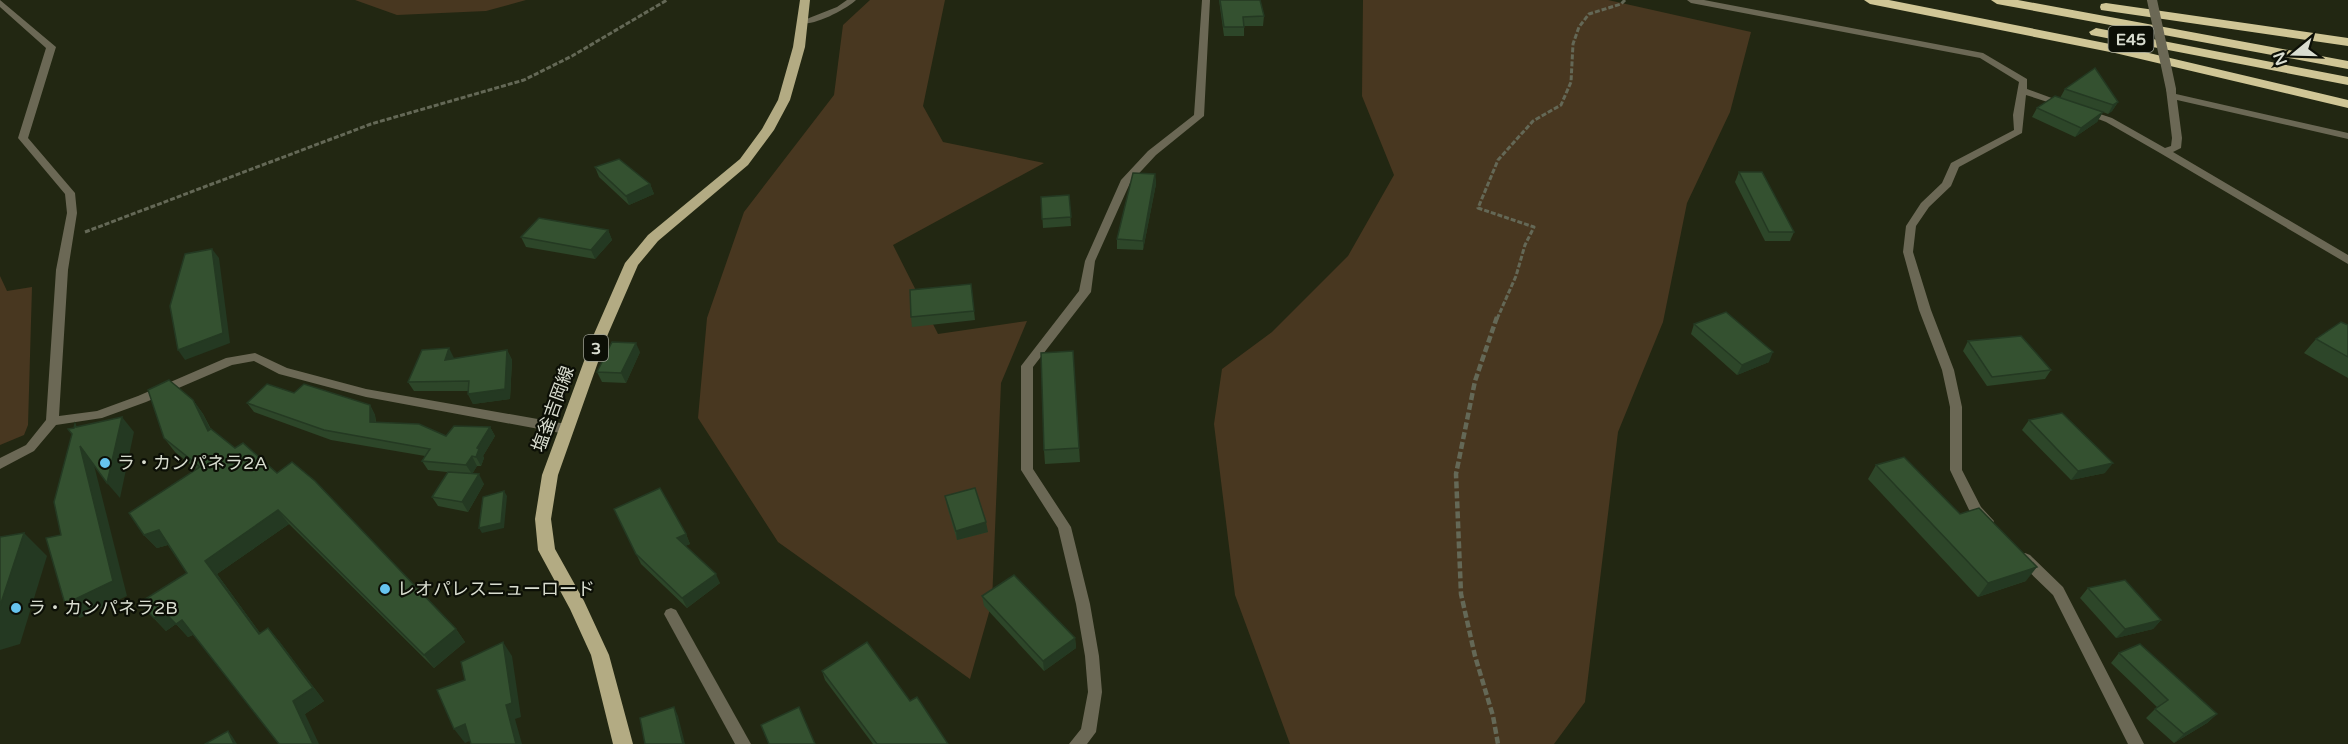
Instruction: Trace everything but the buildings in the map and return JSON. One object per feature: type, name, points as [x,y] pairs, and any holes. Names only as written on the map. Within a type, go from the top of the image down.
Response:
[{"type":"highway","points":[[1870,0],[2115,49],[2348,104]]},
{"type":"highway","name":"E45","points":[[1913,0],[2348,81]]},
{"type":"highway","name":"E45","points":[[1998,0],[2348,64]]},
{"type":"highway","points":[[2057,0],[2348,42]]},
{"type":"main road","name":"塩釜吉岡線","points":[[622,744],[600,655],[578,606],[547,550],[543,519],[548,486],[601,334],[632,263],[652,238],[744,162],[768,130],[784,100],[803,22],[805,0]]},
{"type":"street","points":[[803,22],[840,9],[852,0]]},
{"type":"street","points":[[1077,744],[1088,732],[1095,692],[1092,656],[1083,604],[1064,527],[1027,470],[1027,366],[1084,292],[1090,261],[1125,182],[1152,153],[1199,116],[1206,0]]},
{"type":"street","points":[[1691,0],[1983,56],[2024,81],[2018,115],[2019,131],[1955,165],[1947,184],[1925,205],[1911,226],[1908,252],[1925,310],[1948,370],[1956,407],[1956,470],[1976,510],[1993,527]]},
{"type":"street","points":[[2152,0],[2172,93],[2177,138],[2176,148],[2164,151]]},
{"type":"street","points":[[0,3],[51,46],[23,138],[70,193],[72,213],[66,239],[52,421],[30,448],[0,464]]},
{"type":"street","points":[[2022,90],[2109,120],[2348,260]]},
{"type":"street","points":[[2172,93],[2348,136]]},
{"type":"street","points":[[52,421],[98,415],[142,399],[230,361],[255,357],[283,371],[366,393],[566,429]]},
{"type":"street","points":[[2018,551],[2058,591],[2136,744]]},
{"type":"street","points":[[671,614],[743,744]]},
{"type":"path","points":[[66,239],[371,124],[524,80],[572,56],[667,0]]},
{"type":"path","points":[[1498,744],[1493,716],[1475,656],[1461,594],[1456,474],[1475,381],[1495,322],[1516,276],[1534,227],[1478,208],[1498,160],[1533,121],[1561,105],[1571,81],[1573,44],[1579,27],[1589,14],[1621,4],[1625,0]]},
{"type":"shaded area","points":[[355,0],[526,0],[486,11],[397,15]]},
{"type":"shaded area","points":[[870,0],[945,0],[923,106],[943,142],[1044,163],[893,245],[938,334],[1027,321],[1001,383],[992,602],[970,679],[778,542],[698,418],[707,318],[744,212],[834,95],[843,25]]},
{"type":"shaded area","points":[[1363,0],[1608,0],[1751,32],[1730,112],[1687,203],[1663,322],[1618,432],[1585,702],[1554,744],[1290,744],[1235,595],[1214,424],[1222,369],[1272,332],[1348,256],[1394,175],[1362,96]]},
{"type":"shaded area","points":[[0,276],[7,291],[32,287],[28,425],[24,435],[0,445]]},
{"type":"place","name":"ラ・カンパネラ2A","points":[[105,463]]},
{"type":"place","name":"レオパレスニューロード","points":[[385,589]]},
{"type":"place","name":"ラ・カンパネラ2B","points":[[16,608]]}]
